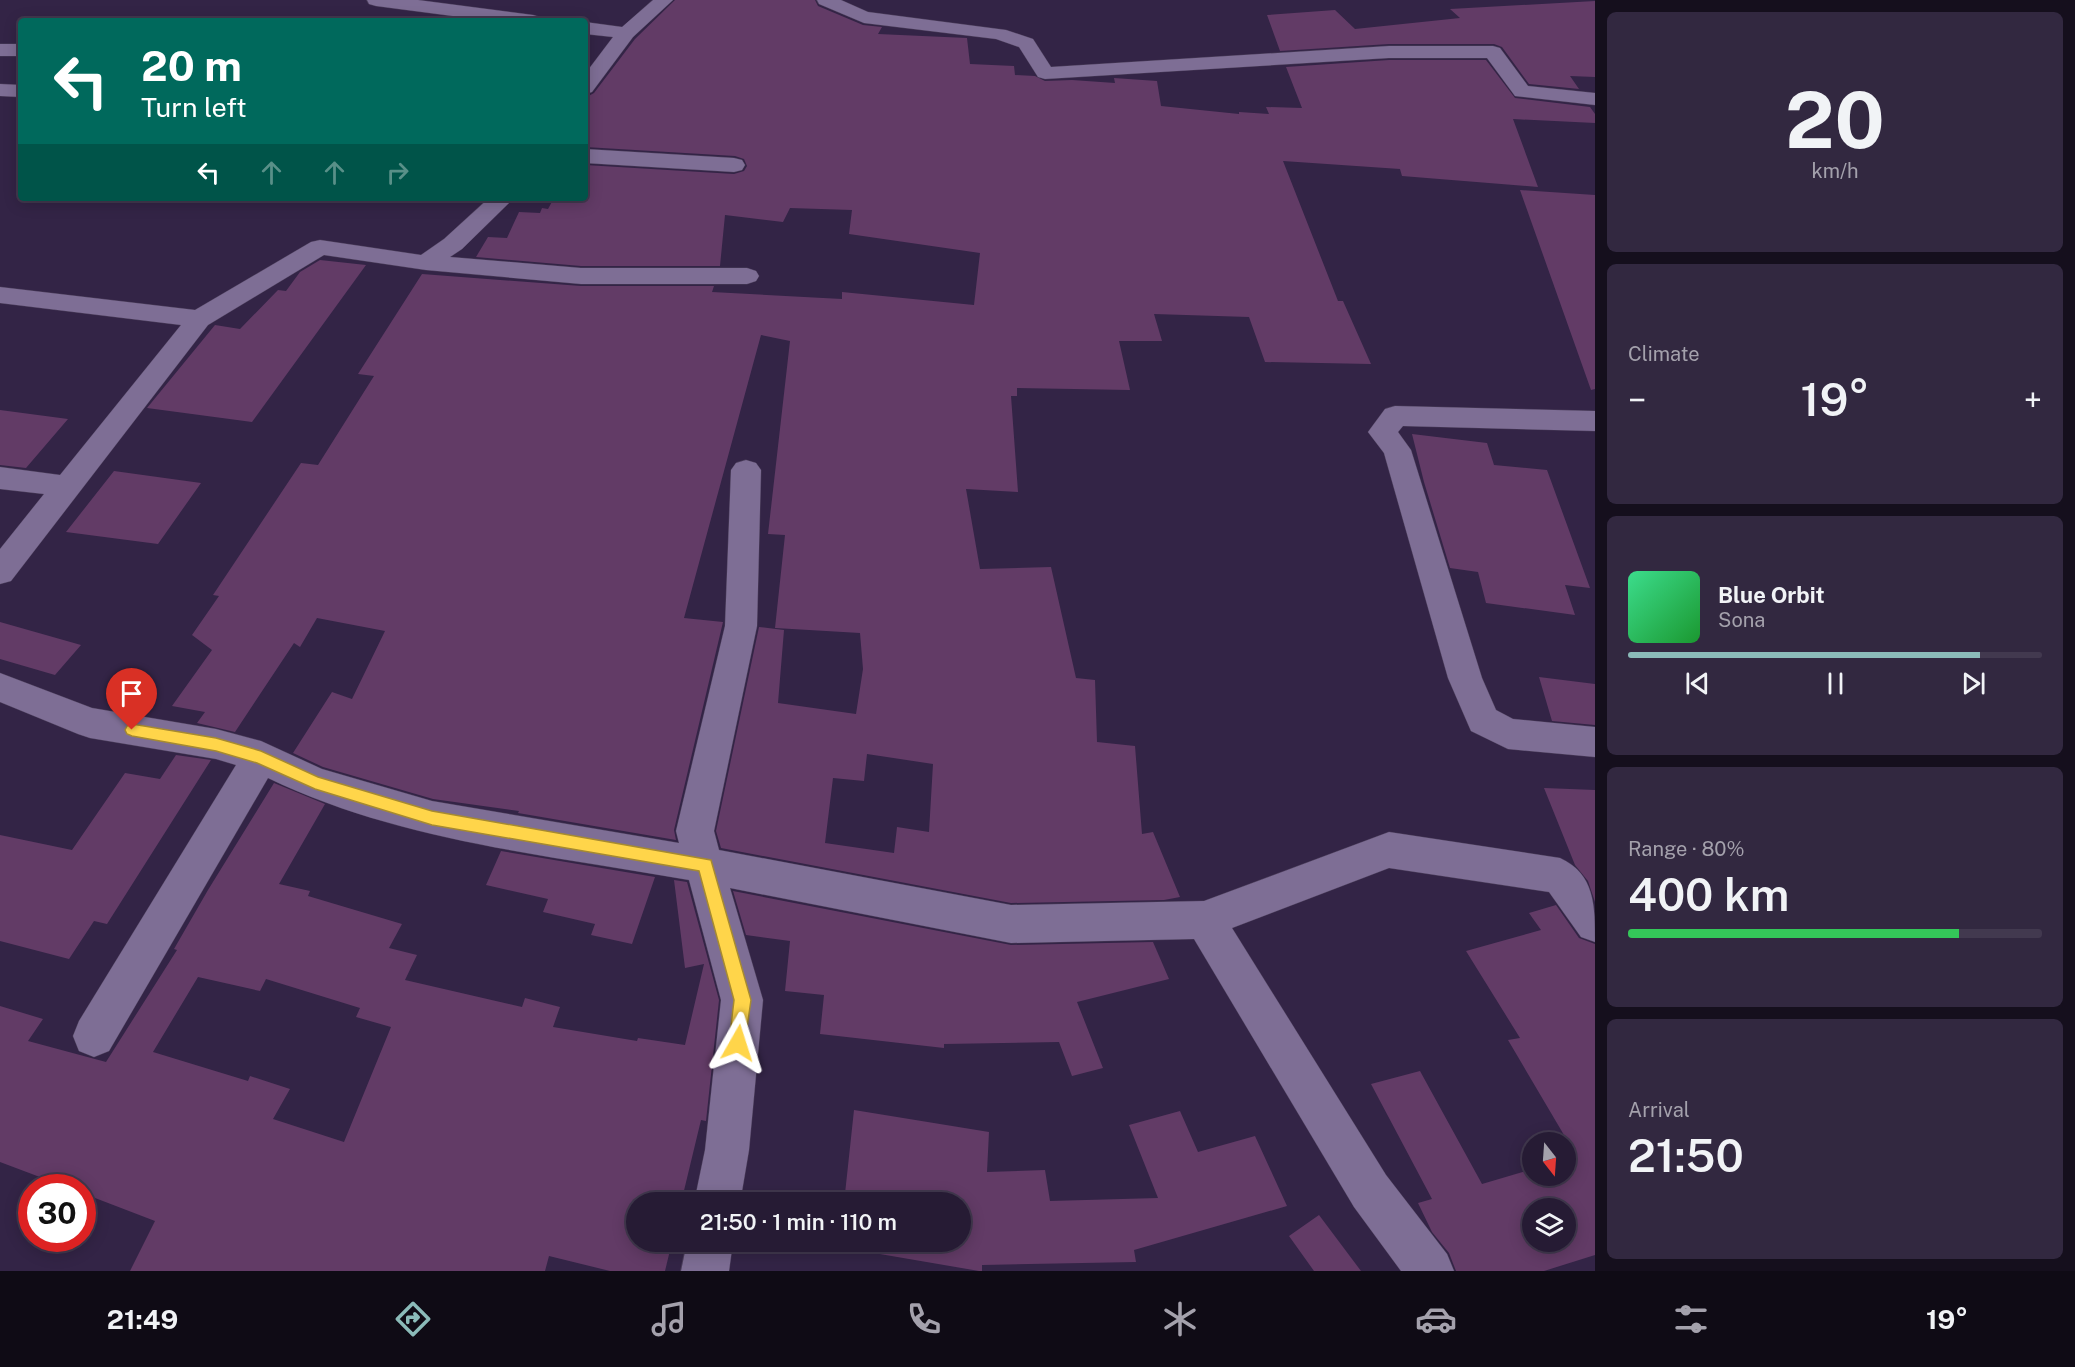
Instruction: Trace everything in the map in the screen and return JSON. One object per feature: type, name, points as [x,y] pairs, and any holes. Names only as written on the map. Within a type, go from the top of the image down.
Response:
[{"type":"street","points":[[376,0],[511,18]]},
{"type":"street","points":[[588,84],[626,33],[664,0]]},
{"type":"street","points":[[826,0],[864,17],[999,34],[1026,42],[1045,74],[1389,52],[1493,52],[1522,92],[1595,99]]},
{"type":"street","points":[[588,28],[626,33]]},
{"type":"street","points":[[0,50],[18,50]]},
{"type":"street","points":[[0,90],[18,91]]},
{"type":"street","points":[[588,156],[734,165]]},
{"type":"street","points":[[426,263],[453,244],[499,201]]},
{"type":"street","points":[[0,572],[65,486],[199,319],[320,247],[426,263],[581,276],[747,276]]},
{"type":"street","points":[[0,295],[199,319]]},
{"type":"street","points":[[1595,421],[1395,416],[1382,432],[1397,450],[1465,678],[1483,720],[1508,734],[1595,742]]},
{"type":"street","points":[[719,1192],[727,1150],[742,1000],[695,831],[741,626],[746,470]]},
{"type":"street","points":[[0,478],[65,486]]},
{"type":"street","points":[[0,687],[90,723],[216,744],[261,757],[315,783],[432,818],[705,865],[1011,924],[1204,920],[1389,850],[1560,876],[1595,923]]},
{"type":"street","points":[[94,1036],[261,757]]},
{"type":"street","points":[[1204,920],[1371,1191],[1430,1271]]},
{"type":"street","points":[[705,1271],[708,1252]]},
{"type":"building","points":[[675,0],[815,0],[818,6],[863,25],[882,27],[878,34],[967,38],[970,64],[1014,66],[1015,75],[1035,76],[1045,81],[1115,83],[1114,78],[1157,81],[1161,106],[1239,114],[1239,112],[1269,114],[1266,107],[1302,108],[1286,67],[1389,60],[1486,60],[1515,98],[1590,107],[1595,114],[1595,123],[1513,119],[1538,187],[1402,176],[1400,169],[1283,161],[1338,301],[1343,301],[1371,364],[1265,362],[1249,317],[1154,314],[1162,341],[1119,341],[1130,390],[1017,388],[1017,396],[1011,396],[1018,492],[966,489],[980,569],[1051,567],[1076,678],[1095,680],[1097,742],[1135,746],[1142,834],[1153,832],[1180,897],[1164,900],[1011,903],[721,848],[716,831],[759,627],[784,630],[778,703],[856,714],[863,669],[860,633],[775,628],[785,535],[768,534],[790,341],[761,335],[684,618],[723,622],[674,830],[676,840],[518,813],[519,811],[433,799],[323,767],[293,753],[332,692],[352,699],[385,631],[317,618],[300,647],[294,643],[235,732],[197,723],[205,712],[172,706],[212,650],[192,635],[219,596],[213,595],[301,463],[318,465],[374,376],[358,374],[422,274],[581,286],[714,286],[712,292],[842,299],[842,292],[974,305],[980,253],[849,234],[852,210],[790,208],[783,222],[725,215],[720,266],[581,266],[476,257],[488,237],[507,238],[519,212],[540,213],[542,208],[548,209],[552,201],[588,201],[588,165],[734,174],[744,171],[747,166],[744,159],[735,156],[588,147],[588,96],[594,93],[635,39]],"holes":[[[867,754],[933,764],[929,832],[897,827],[894,853],[825,843],[833,778],[864,781]]]},
{"type":"building","points":[[1595,1],[1595,77],[1570,76],[1579,89],[1529,84],[1502,47],[1494,44],[1389,44],[1280,51],[1267,15],[1335,10],[1355,29],[1460,18],[1450,9]]},
{"type":"building","points":[[1520,190],[1595,195],[1595,389],[1591,390]]},
{"type":"building","points":[[320,260],[366,265],[252,422],[147,408],[215,325],[240,329],[278,290],[286,291],[300,272]]},
{"type":"building","points":[[0,410],[68,419],[26,468],[0,465]]},
{"type":"building","points":[[1412,434],[1487,443],[1494,465],[1547,470],[1590,588],[1565,585],[1575,615],[1486,603],[1478,572],[1450,568]]},
{"type":"building","points":[[114,471],[201,483],[158,544],[66,532]]},
{"type":"building","points":[[0,622],[81,645],[55,675],[0,659]]},
{"type":"building","points":[[1539,677],[1595,684],[1595,725],[1552,721]]},
{"type":"building","points":[[176,755],[211,760],[107,924],[94,921],[69,959],[0,941],[0,835],[72,850],[125,773],[160,779]]},
{"type":"building","points":[[274,783],[325,804],[279,884],[310,891],[308,896],[402,924],[389,948],[417,955],[405,980],[522,1007],[525,998],[560,1007],[553,1027],[637,1041],[638,1038],[685,1045],[704,964],[685,968],[674,880],[687,882],[719,1000],[706,1121],[701,1120],[684,1192],[626,1192],[626,1252],[670,1252],[665,1271],[610,1271],[549,1256],[545,1271],[130,1271],[155,1221],[96,1198],[96,1174],[32,1174],[0,1162],[0,1006],[43,1019],[28,1041],[106,1062],[177,950],[174,949]],"holes":[[[198,977],[260,991],[266,979],[360,1008],[356,1017],[391,1027],[344,1142],[273,1119],[290,1089],[250,1076],[248,1081],[153,1052]]]},
{"type":"building","points":[[1544,788],[1595,790],[1595,902],[1588,881],[1575,865]]},
{"type":"building","points":[[501,851],[655,877],[632,944],[591,935],[595,924],[543,912],[548,899],[486,885]]},
{"type":"building","points":[[733,891],[1011,945],[1153,942],[1169,979],[1077,1002],[1103,1068],[1072,1076],[1059,1042],[944,1044],[944,1048],[820,1034],[824,995],[785,991],[790,941],[746,935]]},
{"type":"building","points":[[1556,905],[1579,938],[1595,944],[1595,1255],[1544,1271],[1456,1271],[1449,1253],[1432,1232],[1418,1203],[1432,1199],[1371,1084],[1420,1071],[1482,1184],[1522,1172],[1522,1186],[1576,1186],[1576,1132],[1562,1132],[1508,1040],[1520,1038],[1466,951],[1541,930],[1529,913]]},
{"type":"building","points":[[854,1110],[989,1132],[987,1172],[1045,1170],[1050,1201],[1158,1198],[1129,1125],[1180,1111],[1198,1152],[1255,1136],[1287,1206],[1134,1250],[1136,1262],[982,1265],[982,1271],[979,1271],[868,1252],[971,1252],[971,1192],[845,1192]]},
{"type":"building","points":[[1319,1215],[1361,1271],[1314,1271],[1289,1236]]},
{"type":"route","points":[[132,730],[216,744],[261,757],[315,783],[432,818],[705,865],[742,1000],[738,1043]]}]
